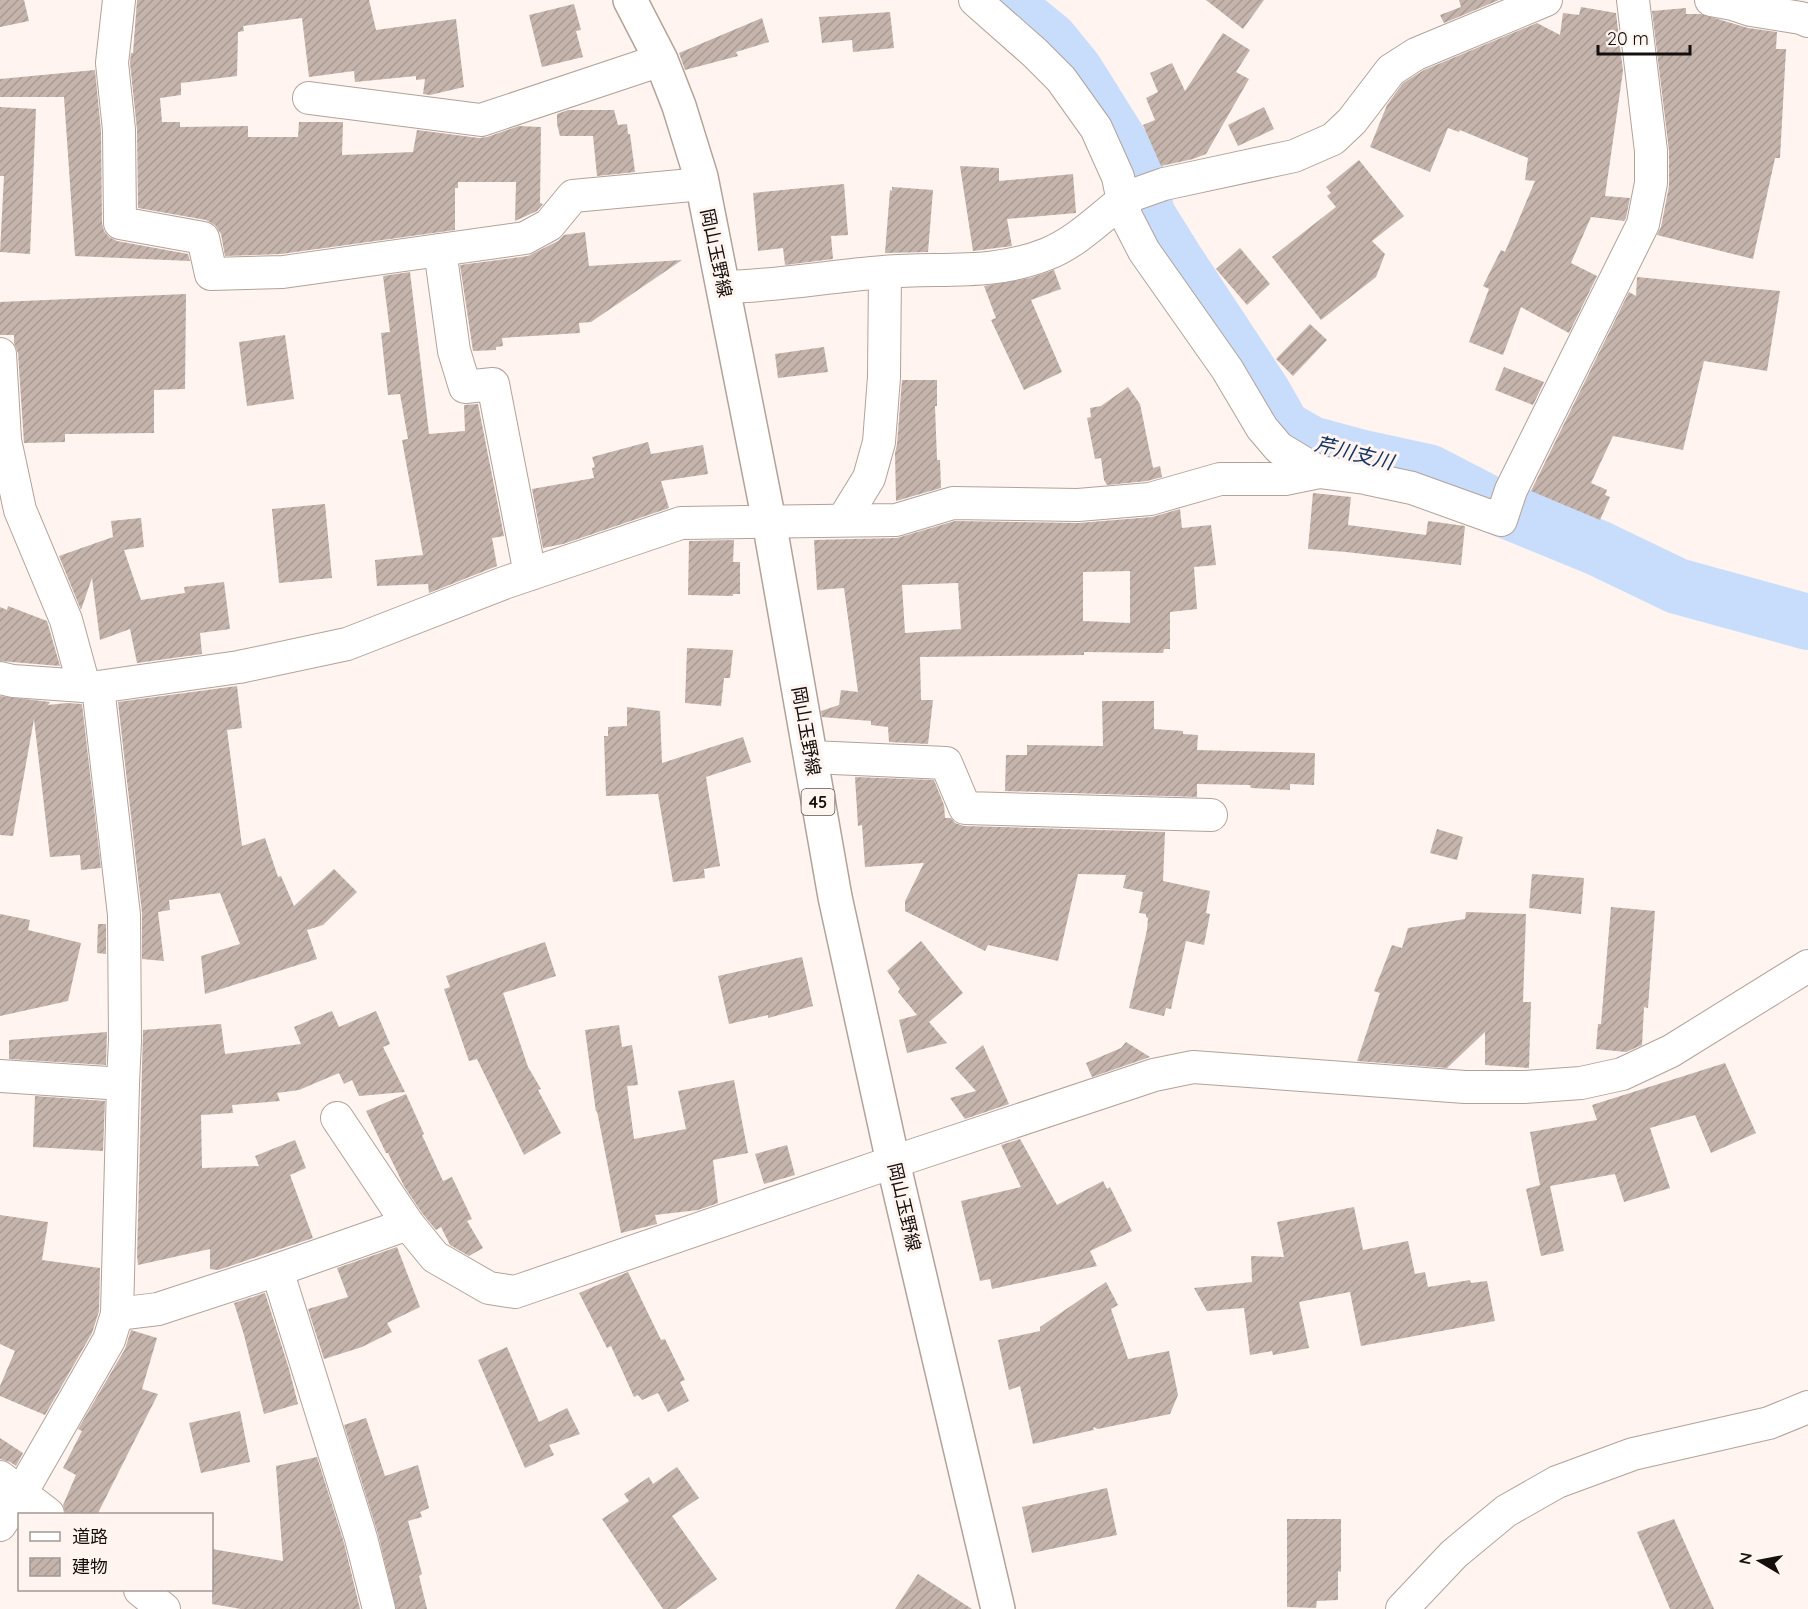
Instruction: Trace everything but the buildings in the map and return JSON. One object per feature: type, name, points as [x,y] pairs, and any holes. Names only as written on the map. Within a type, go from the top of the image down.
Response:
[{"type":"main road","name":"岡山玉野線","points":[[630,0],[661,60],[679,106],[702,184],[769,521],[835,897],[893,1162],[998,1609]]},
{"type":"street","points":[[119,0],[112,63],[119,130],[120,223],[203,238],[211,274],[283,272],[525,238],[549,225],[573,195],[702,184]]},
{"type":"street","points":[[975,0],[1061,79],[1096,128],[1126,199],[1126,216],[1143,251],[1227,369],[1262,428],[1279,448],[1319,472]]},
{"type":"street","points":[[724,287],[758,286],[885,272],[960,271],[1006,266],[1048,254],[1077,238],[1126,199],[1164,184],[1294,156],[1333,139],[1352,121],[1390,70],[1416,54],[1546,0]]},
{"type":"street","points":[[0,678],[13,681],[91,686],[239,667],[347,644],[530,574],[681,523],[896,520],[953,504],[1078,506],[1150,499],[1220,479],[1285,479],[1319,472],[1365,478],[1412,488],[1501,520],[1511,490],[1643,224],[1651,183],[1651,151],[1633,0]]},
{"type":"street","points":[[1711,0],[1808,21]]},
{"type":"street","points":[[309,98],[481,120],[661,60]]},
{"type":"street","points":[[440,250],[454,351],[465,387],[493,384],[530,574]]},
{"type":"street","points":[[843,520],[869,478],[879,442],[884,377],[885,272]]},
{"type":"street","points":[[0,354],[3,440],[20,510],[91,686],[124,915],[125,1040],[117,1314],[109,1340],[10,1485],[0,1525]]},
{"type":"street","points":[[811,757],[946,764],[965,808],[1211,815]]},
{"type":"street","points":[[337,1118],[408,1224],[435,1257],[489,1288],[515,1292],[1154,1075],[1194,1067],[1465,1086],[1524,1087],[1581,1083],[1622,1074],[1671,1051],[1808,966]]},
{"type":"street","points":[[0,1076],[123,1084]]},
{"type":"street","points":[[117,1314],[158,1309],[408,1224]]},
{"type":"street","points":[[278,1270],[361,1538],[379,1609]]},
{"type":"street","points":[[1402,1609],[1454,1554],[1506,1511],[1557,1482],[1633,1454],[1769,1423],[1808,1407]]},
{"type":"street","points":[[10,1485],[45,1513]]},
{"type":"street","points":[[141,1591],[164,1609]]},
{"type":"waterway","name":"芹川支川","points":[[1001,0],[1050,40],[1076,72],[1121,144],[1136,174],[1148,216],[1263,393],[1283,428],[1311,444],[1428,472],[1488,503],[1598,548],[1677,586],[1808,622]]}]
